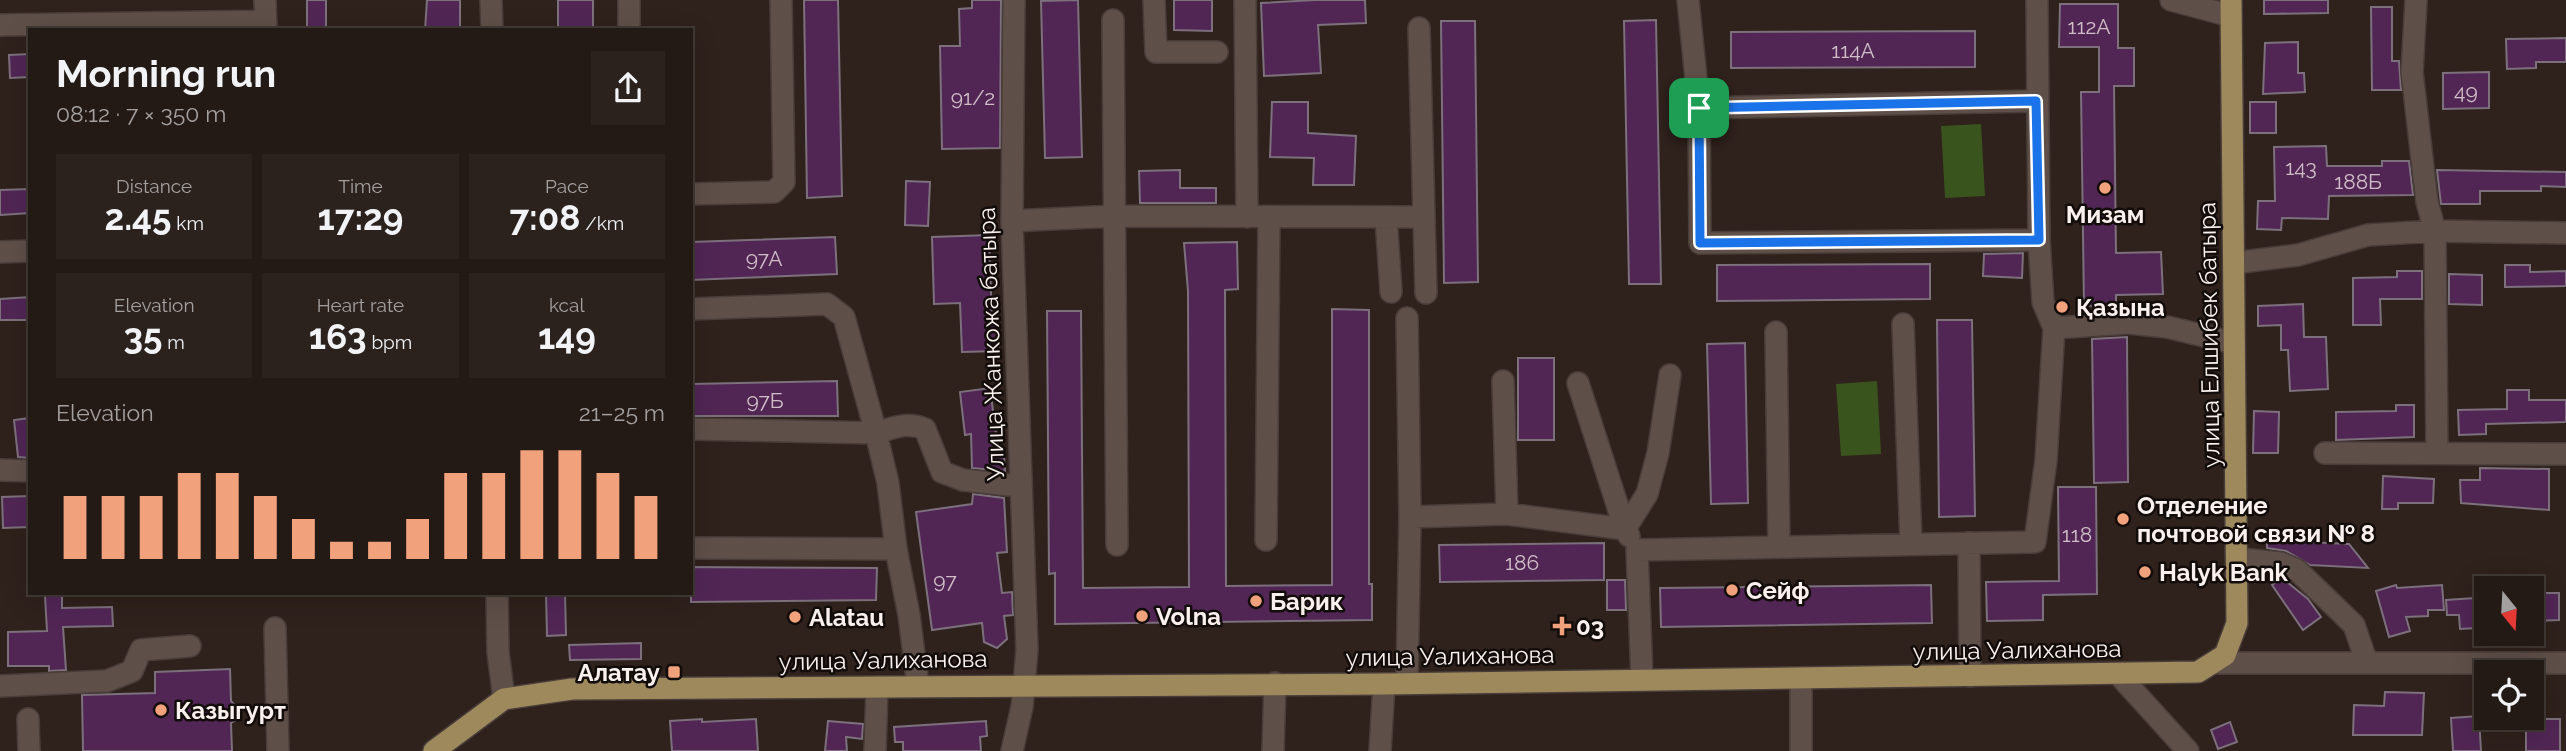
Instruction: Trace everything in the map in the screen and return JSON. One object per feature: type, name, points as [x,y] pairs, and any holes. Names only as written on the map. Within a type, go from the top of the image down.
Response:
[{"type":"main road","name":"улица Елшибек батыра","points":[[2216,663],[2225,655],[2237,623],[2239,559],[2231,8]]},
{"type":"main road","name":"улица Уалиханова","points":[[434,751],[504,699],[572,689],[1384,684],[2119,675],[2198,672],[2216,663]]},
{"type":"street","points":[[491,0],[492,28]]},
{"type":"street","points":[[629,0],[629,28]]},
{"type":"street","points":[[693,194],[774,192],[784,182],[781,0]]},
{"type":"street","name":"Улица Жанкожа батыра","points":[[1012,751],[1022,707],[1027,650],[1012,221],[1014,0]]},
{"type":"street","points":[[1154,0],[1156,52],[1217,52]]},
{"type":"street","points":[[1245,0],[1247,217]]},
{"type":"street","points":[[1688,0],[1699,108],[1700,243],[2039,240]]},
{"type":"street","points":[[1637,550],[2035,542],[2046,460],[2054,328],[2043,302],[2039,240],[2036,0]]},
{"type":"street","points":[[2171,0],[2231,8]]},
{"type":"street","points":[[2416,0],[2412,72],[2427,202],[2435,230],[2437,452]]},
{"type":"street","points":[[0,25],[265,17]]},
{"type":"street","points":[[1113,20],[1118,545]]},
{"type":"street","points":[[1419,28],[1426,293]]},
{"type":"street","points":[[1699,108],[2036,101]]},
{"type":"street","points":[[1012,221],[1114,216],[1424,218]]},
{"type":"street","points":[[1265,540],[1269,217]]},
{"type":"street","points":[[1386,217],[1391,292]]},
{"type":"street","points":[[2234,264],[2298,255],[2368,235],[2435,230],[2566,233]]},
{"type":"street","points":[[0,252],[28,251]]},
{"type":"street","points":[[693,309],[827,304],[844,317],[888,483],[895,549],[909,615],[918,687]]},
{"type":"street","points":[[1407,318],[1410,517],[1407,682]]},
{"type":"street","points":[[2054,328],[2129,323],[2167,327],[2235,343]]},
{"type":"street","points":[[1903,324],[1912,544]]},
{"type":"street","points":[[1776,332],[1779,547]]},
{"type":"street","points":[[1625,529],[1647,494],[1658,453],[1670,375]]},
{"type":"street","points":[[1503,381],[1507,514]]},
{"type":"street","points":[[1578,383],[1625,529],[1637,550],[1642,680]]},
{"type":"street","points":[[693,429],[876,433],[905,425],[917,425],[925,429],[942,472],[963,480],[1009,485]]},
{"type":"street","points":[[2325,453],[2566,454]]},
{"type":"street","points":[[0,470],[28,471]]},
{"type":"street","points":[[1410,517],[1507,514],[1625,529]]},
{"type":"street","points":[[1969,543],[1970,676]]},
{"type":"street","points":[[693,548],[895,549]]},
{"type":"street","points":[[2239,559],[2281,563],[2297,570],[2354,625],[2367,663]]},
{"type":"street","points":[[497,595],[498,652],[504,699]]},
{"type":"street","points":[[275,628],[278,751]]},
{"type":"street","points":[[0,686],[107,681],[132,671],[141,650],[190,646]]},
{"type":"street","name":"улица Уалиханова","points":[[2216,663],[2566,663]]},
{"type":"street","points":[[2119,675],[2188,751]]},
{"type":"street","points":[[1801,678],[1801,751]]},
{"type":"street","points":[[1273,751],[1275,683]]},
{"type":"street","points":[[1380,751],[1384,684]]},
{"type":"street","points":[[875,751],[877,687]]},
{"type":"street","points":[[28,719],[29,751]]},
{"type":"green space","points":[[1981,124],[1985,196],[1945,198],[1941,126]]},
{"type":"green space","points":[[1877,381],[1881,454],[1841,456],[1836,384]]},
{"type":"building","points":[[307,0],[326,0],[326,28],[307,28]]},
{"type":"building","points":[[427,0],[460,0],[460,28],[425,28]]},
{"type":"building","points":[[558,0],[593,0],[593,28],[558,28]]},
{"type":"building","points":[[804,0],[838,0],[842,196],[807,198]]},
{"type":"building","points":[[972,0],[1001,0],[1000,148],[942,149],[940,46],[960,46],[959,9],[972,8]]},
{"type":"building","points":[[1078,0],[1082,157],[1045,158],[1041,1]]},
{"type":"building","points":[[1174,0],[1212,0],[1212,31],[1174,30]]},
{"type":"building","points":[[1365,0],[1366,23],[1318,25],[1321,73],[1264,76],[1261,3]]},
{"type":"building","points":[[2264,0],[2328,0],[2328,13],[2264,14]]},
{"type":"building","points":[[2060,4],[2118,4],[2118,48],[2134,48],[2134,86],[2114,86],[2116,253],[2161,252],[2163,294],[2116,295],[2116,305],[2084,306],[2081,92],[2099,92],[2099,47],[2059,47]]},
{"type":"building","points":[[2371,7],[2392,7],[2392,61],[2399,61],[2401,90],[2372,90]]},
{"type":"building","points":[[1656,20],[1661,284],[1629,284],[1624,21]]},
{"type":"building","points":[[1441,21],[1475,21],[1478,282],[1444,283]]},
{"type":"building","points":[[1975,31],[1975,67],[1731,68],[1731,32]]},
{"type":"building","points":[[2566,38],[2566,62],[2536,62],[2536,68],[2507,69],[2506,39]]},
{"type":"building","points":[[2298,42],[2298,73],[2304,73],[2305,92],[2263,94],[2265,43]]},
{"type":"building","points":[[28,54],[28,77],[10,78],[9,55]]},
{"type":"building","points":[[2489,72],[2489,108],[2443,109],[2443,73]]},
{"type":"building","points":[[1272,102],[1308,102],[1308,133],[1356,136],[1354,185],[1313,185],[1314,158],[1270,157]]},
{"type":"building","points":[[2250,102],[2276,102],[2276,133],[2250,133]]},
{"type":"building","points":[[2326,146],[2327,166],[2382,166],[2382,161],[2409,161],[2413,195],[2329,196],[2328,219],[2282,218],[2281,230],[2257,229],[2258,201],[2275,201],[2274,147]]},
{"type":"building","points":[[1180,170],[1180,188],[1216,188],[1216,203],[1140,203],[1139,171]]},
{"type":"building","points":[[2437,170],[2566,172],[2566,187],[2541,186],[2541,191],[2480,191],[2480,204],[2441,204]]},
{"type":"building","points":[[906,181],[930,182],[928,226],[905,225]]},
{"type":"building","points":[[28,189],[28,213],[0,215],[0,190]]},
{"type":"building","points":[[989,235],[992,321],[997,321],[999,351],[962,352],[960,303],[934,304],[932,237]]},
{"type":"building","points":[[835,237],[837,274],[693,280],[693,242]]},
{"type":"building","points":[[1237,242],[1238,289],[1225,290],[1226,586],[1332,585],[1332,309],[1369,310],[1369,584],[1372,584],[1372,620],[1055,624],[1055,573],[1049,574],[1047,311],[1081,311],[1083,588],[1189,587],[1188,291],[1184,243]]},
{"type":"building","points":[[2023,253],[2022,278],[1983,276],[1984,254]]},
{"type":"building","points":[[1930,264],[1930,299],[1717,301],[1717,265]]},
{"type":"building","points":[[2505,265],[2530,265],[2530,272],[2566,271],[2566,286],[2505,287]]},
{"type":"building","points":[[2397,271],[2422,271],[2422,299],[2380,299],[2381,325],[2353,325],[2353,278],[2397,277]]},
{"type":"building","points":[[2449,274],[2482,275],[2482,305],[2449,304]]},
{"type":"building","points":[[28,297],[28,320],[0,320],[0,299]]},
{"type":"building","points":[[2303,304],[2304,337],[2326,337],[2328,389],[2290,391],[2288,350],[2281,350],[2281,325],[2258,326],[2258,306]]},
{"type":"building","points":[[1937,320],[1972,320],[1975,516],[1939,517]]},
{"type":"building","points":[[2127,337],[2128,482],[2094,483],[2092,339]]},
{"type":"building","points":[[1745,343],[1748,503],[1711,504],[1707,344]]},
{"type":"building","points":[[1518,358],[1554,358],[1554,440],[1518,440]]},
{"type":"building","points":[[837,381],[838,416],[693,416],[693,384]]},
{"type":"building","points":[[990,388],[999,456],[1004,456],[1005,471],[972,468],[971,434],[965,435],[960,392]]},
{"type":"building","points":[[2507,390],[2529,390],[2529,400],[2566,400],[2566,422],[2486,424],[2486,434],[2459,435],[2458,410],[2507,409]]},
{"type":"building","points":[[2396,405],[2414,405],[2414,437],[2336,440],[2336,412],[2396,411]]},
{"type":"building","points":[[2254,411],[2279,412],[2278,453],[2253,453]]},
{"type":"building","points":[[28,418],[28,458],[18,457],[14,420]]},
{"type":"building","points":[[2480,468],[2549,469],[2549,510],[2461,503],[2460,480],[2480,480]]},
{"type":"building","points":[[2383,476],[2434,479],[2433,503],[2398,503],[2398,509],[2382,509]]},
{"type":"building","points":[[2058,487],[2096,487],[2097,594],[2043,595],[2043,620],[1987,621],[1986,582],[2059,581]]},
{"type":"building","points":[[973,494],[1004,498],[1007,552],[997,553],[1002,593],[1012,592],[1013,615],[1004,616],[1007,639],[997,648],[984,642],[982,623],[932,630],[916,512],[972,504]]},
{"type":"building","points":[[28,496],[28,527],[3,528],[2,497]]},
{"type":"building","points":[[2267,540],[2349,544],[2368,568],[2310,565],[2286,551],[2267,548]]},
{"type":"building","points":[[1604,543],[1604,580],[1440,582],[1439,545]]},
{"type":"building","points":[[693,567],[877,568],[876,600],[691,602]]},
{"type":"building","points":[[2282,578],[2308,599],[2321,617],[2303,630],[2272,585]]},
{"type":"building","points":[[1607,580],[1625,580],[1626,610],[1607,610]]},
{"type":"building","points":[[1931,585],[1932,623],[1661,627],[1660,588]]},
{"type":"building","points":[[2396,585],[2397,588],[2442,585],[2444,610],[2428,610],[2428,616],[2406,617],[2410,631],[2389,637],[2376,591]]},
{"type":"building","points":[[2544,593],[2559,593],[2559,620],[2544,621]]},
{"type":"building","points":[[62,595],[62,608],[112,607],[113,626],[63,627],[66,670],[49,671],[49,666],[8,666],[8,632],[47,631],[45,596]]},
{"type":"building","points":[[546,595],[565,595],[566,635],[547,636]]},
{"type":"building","points":[[2474,598],[2474,628],[2460,629],[2459,615],[2447,615],[2446,600]]},
{"type":"building","points":[[641,643],[641,659],[570,660],[569,645]]},
{"type":"building","name":"Казыгурт","points":[[230,669],[231,701],[241,712],[238,719],[231,723],[232,751],[83,751],[82,695],[155,693],[155,672]]},
{"type":"building","points":[[2385,692],[2424,693],[2422,735],[2353,735],[2354,705],[2384,706]]},
{"type":"building","points":[[2474,716],[2474,730],[2480,730],[2481,751],[2453,751],[2451,718]]},
{"type":"building","points":[[702,719],[702,722],[756,719],[758,751],[672,751],[670,721]]},
{"type":"building","points":[[2544,719],[2560,719],[2560,751],[2526,751],[2526,730],[2544,730]]},
{"type":"building","points":[[828,721],[863,724],[862,739],[846,737],[847,751],[825,751]]},
{"type":"building","points":[[986,721],[987,736],[980,737],[981,751],[903,751],[903,742],[895,742],[894,727]]},
{"type":"building","points":[[2230,722],[2237,742],[2218,749],[2211,730]]},
{"type":"place","name":"Мизам","points":[[2105,188]]},
{"type":"place","name":"Қазына","points":[[2062,307]]},
{"type":"place","name":"Отделение почтовой связи № 8","points":[[2123,519]]},
{"type":"place","name":"Halyk Bank","points":[[2145,572]]},
{"type":"place","name":"Сейф","points":[[1732,590]]},
{"type":"place","name":"Барик","points":[[1256,601]]},
{"type":"place","name":"Volna","points":[[1142,616]]},
{"type":"place","name":"Alatau","points":[[795,617]]},
{"type":"place","name":"03","points":[[1562,626]]},
{"type":"place","name":"Алатау","points":[[674,672]]},
{"type":"place","name":"Казыгурт","points":[[161,710]]},
{"type":"route","points":[[2036,101],[2039,240],[1700,243],[1699,108],[2036,101]]}]
